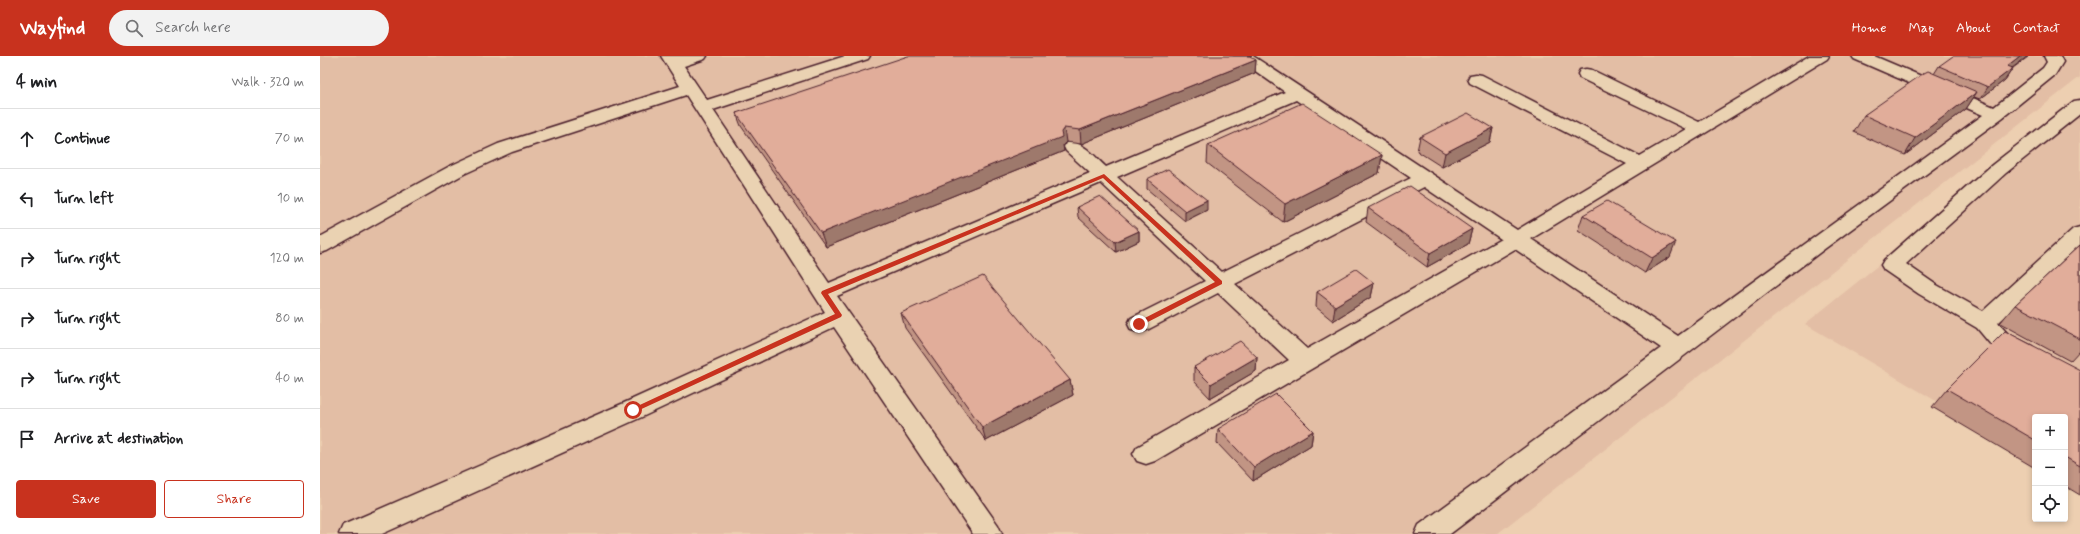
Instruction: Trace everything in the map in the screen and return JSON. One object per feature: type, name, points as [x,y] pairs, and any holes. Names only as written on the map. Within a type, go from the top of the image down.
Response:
[{"type":"lane","points":[[700,56],[671,60],[704,107],[824,293],[988,534]]},
{"type":"lane","points":[[704,107],[862,56]]},
{"type":"lane","points":[[1242,56],[1678,348]]},
{"type":"lane","points":[[1146,454],[1515,240],[1821,56]]},
{"type":"lane","points":[[1860,56],[1996,114]]},
{"type":"lane","points":[[1429,534],[1678,348],[1996,114],[2050,71],[2055,62],[2052,56]]},
{"type":"lane","points":[[1586,74],[1700,129]]},
{"type":"lane","points":[[1476,79],[1641,164]]},
{"type":"lane","points":[[320,246],[457,170],[505,148],[691,88]]},
{"type":"lane","points":[[824,293],[1298,94]]},
{"type":"lane","points":[[2040,360],[2000,340],[1985,322],[1927,289],[1892,265],[1999,169],[2080,105]]},
{"type":"lane","points":[[1073,147],[1306,362]]},
{"type":"lane","points":[[1139,324],[1424,179]]},
{"type":"lane","points":[[1985,322],[2080,234]]},
{"type":"lane","points":[[353,534],[626,413],[839,315]]},
{"type":"shaded area","points":[[320,56],[2080,56],[2080,77],[1497,534],[320,534]]},
{"type":"shaded area","points":[[2080,103],[2080,485],[2068,431],[2068,414],[2032,414],[2032,457],[1805,324]]},
{"type":"building","points":[[908,56],[1250,56],[1256,60],[1080,130],[1064,128],[1061,132],[1062,137],[821,233],[736,113]]},
{"type":"building","points":[[1953,56],[2020,56],[2007,66],[2013,68],[1988,87],[1939,66]]},
{"type":"building","points":[[1928,71],[1977,92],[1915,138],[1864,115],[1924,73]]},
{"type":"building","points":[[1302,103],[1382,155],[1285,204],[1208,145]]},
{"type":"building","points":[[1468,113],[1493,128],[1445,153],[1420,137]]},
{"type":"building","points":[[1168,169],[1207,200],[1185,211],[1147,179]]},
{"type":"building","points":[[1410,186],[1472,229],[1430,253],[1368,208]]},
{"type":"building","points":[[1100,196],[1139,231],[1115,242],[1077,207]]},
{"type":"building","points":[[1607,201],[1676,242],[1652,258],[1583,215]]},
{"type":"building","points":[[2080,245],[2080,339],[2015,305]]},
{"type":"building","points":[[1356,269],[1374,283],[1335,306],[1317,292]]},
{"type":"building","points":[[983,276],[1070,380],[982,427],[901,313]]},
{"type":"building","points":[[2005,331],[2080,370],[2080,466],[2068,459],[2068,414],[2032,414],[2032,438],[1947,389]]},
{"type":"building","points":[[1240,341],[1257,357],[1211,384],[1194,367]]},
{"type":"building","points":[[1276,394],[1313,431],[1254,467],[1218,429]]},
{"type":"route","points":[[633,410],[839,315],[824,293],[1104,176],[1220,283],[1139,324]]}]
